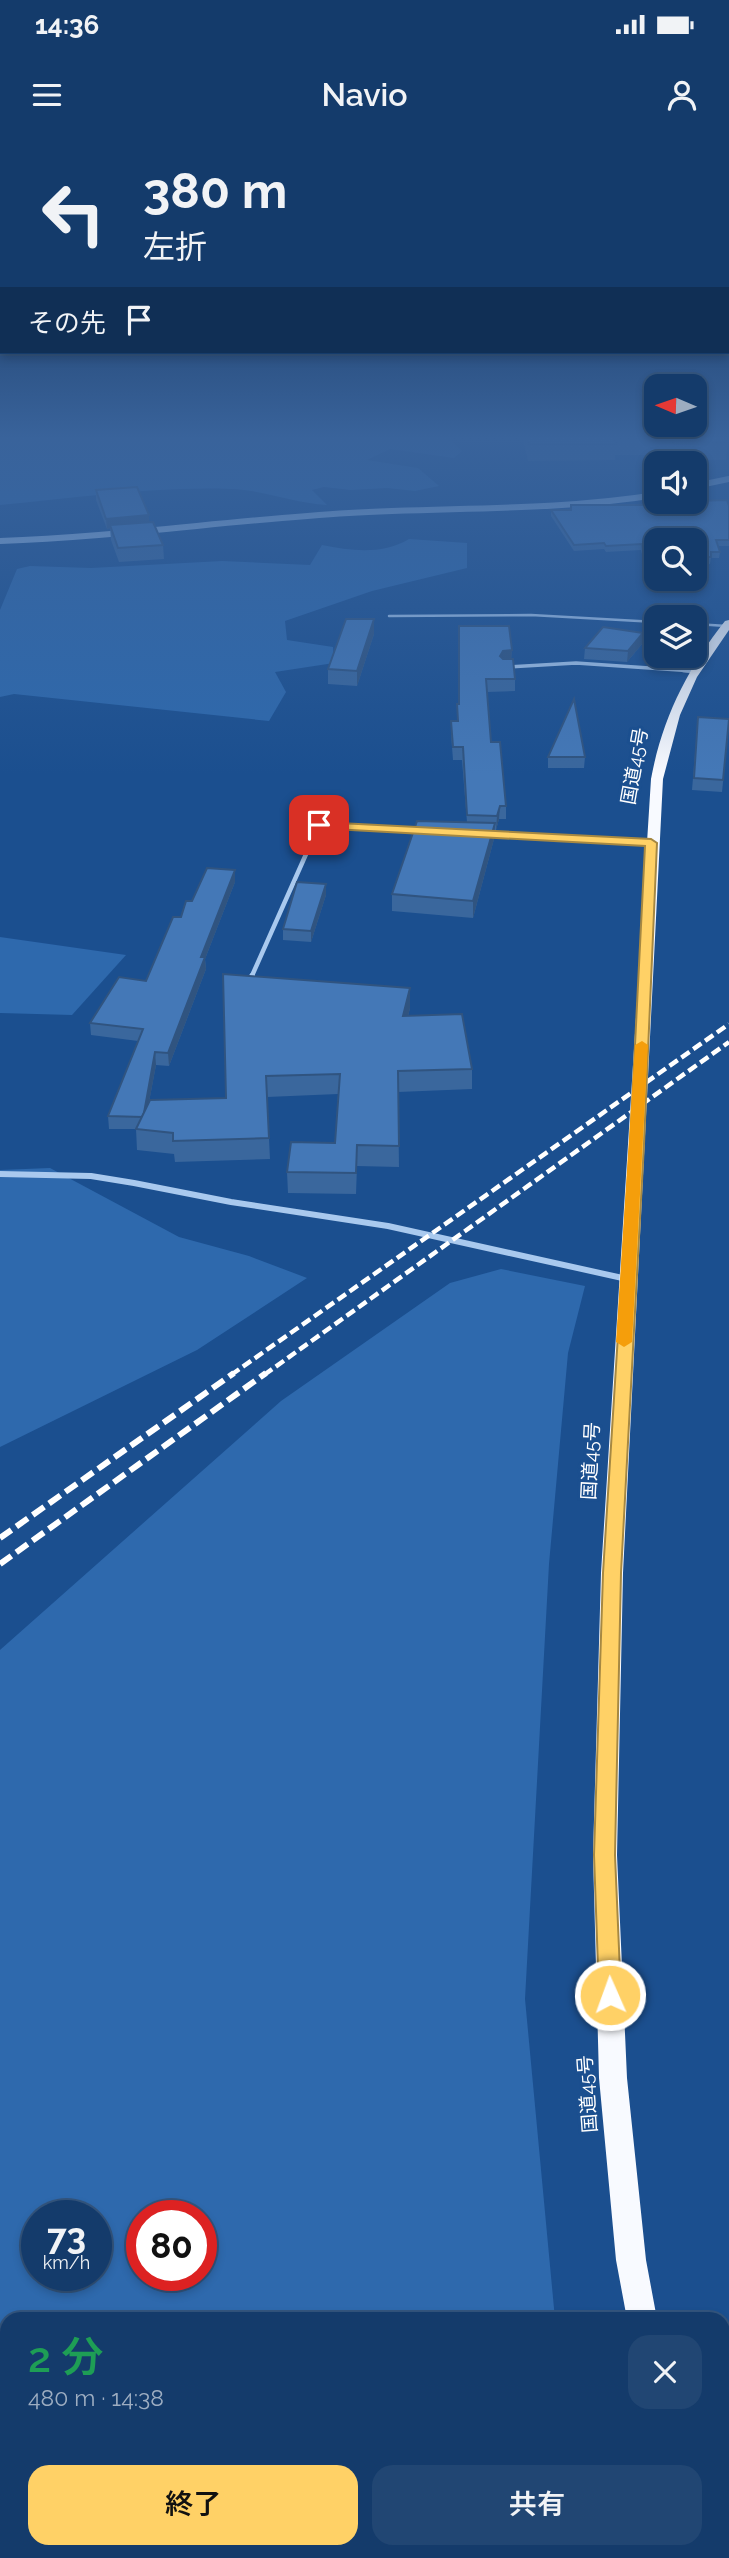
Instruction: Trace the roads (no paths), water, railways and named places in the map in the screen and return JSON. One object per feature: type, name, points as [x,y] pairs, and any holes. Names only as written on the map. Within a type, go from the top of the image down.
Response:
[{"type":"highway","name":"国道45号","points":[[641,2312],[631,2260],[613,2078],[605,1855],[612,1573],[651,843],[662,744],[679,699],[694,671],[728,624]]},
{"type":"street","points":[[504,667],[552,661],[694,671]]},
{"type":"street","points":[[250,981],[319,825],[428,831]]},
{"type":"street","points":[[482,834],[651,843]]},
{"type":"street","points":[[0,1174],[91,1176],[134,1183],[231,1202],[388,1226],[628,1279]]},
{"type":"lane","points":[[389,615],[531,615],[644,621]]},
{"type":"lane","points":[[707,624],[728,624]]},
{"type":"railway","points":[[231,1375],[729,1024]]},
{"type":"railway","points":[[264,1375],[729,1042]]},
{"type":"railway","points":[[0,1538],[234,1373]]},
{"type":"railway","points":[[0,1564],[266,1373]]}]
